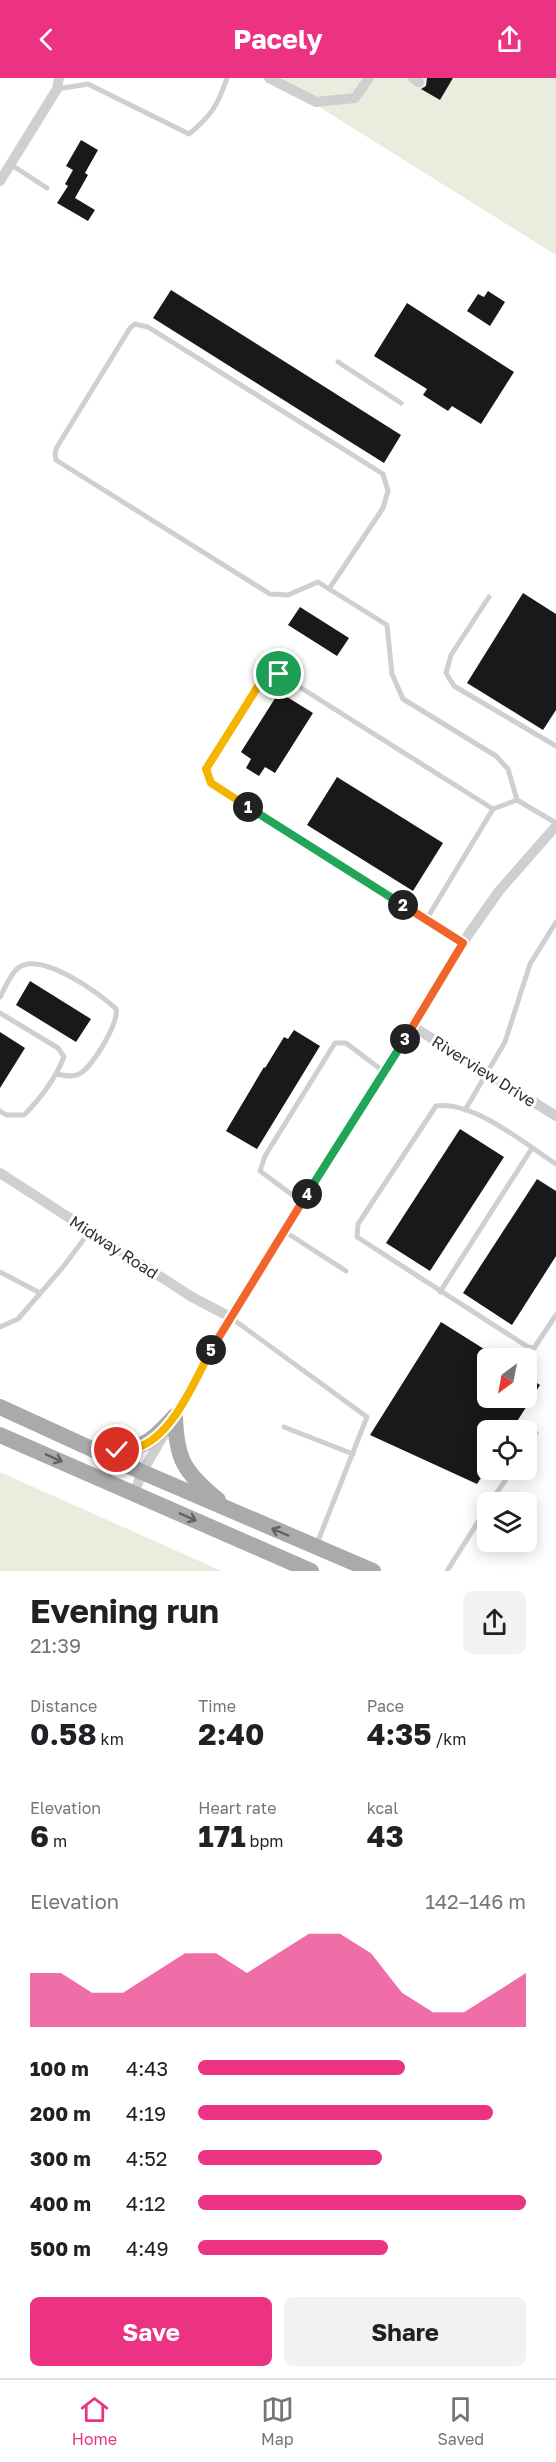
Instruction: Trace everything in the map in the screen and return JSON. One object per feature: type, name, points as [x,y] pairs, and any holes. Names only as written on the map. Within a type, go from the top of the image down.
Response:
[{"type":"main road","points":[[0,1407],[142,1472],[373,1571]]},
{"type":"main road","points":[[96,1451],[135,1449],[149,1442],[175,1416]]},
{"type":"main road","points":[[175,1416],[179,1455],[190,1473],[230,1510]]},
{"type":"main road","points":[[0,1435],[311,1571]]},
{"type":"street","points":[[268,78],[316,102],[355,98],[369,78]]},
{"type":"street","points":[[0,181],[58,84]]},
{"type":"street","points":[[134,1494],[142,1472],[230,1317],[463,943],[499,891],[556,824]]},
{"type":"street","name":"Riverview Drive","points":[[412,1026],[556,1116]]},
{"type":"street","name":"Midway Road","points":[[0,1173],[192,1298],[230,1317]]},
{"type":"lane","points":[[58,84],[88,84],[189,134],[207,120],[218,105],[227,78]]},
{"type":"lane","points":[[10,164],[47,188]]},
{"type":"lane","points":[[329,589],[383,508],[388,491],[383,474],[148,327],[135,324],[130,328],[57,447],[56,460],[270,594],[288,596],[318,582],[329,589],[387,625],[392,674],[403,699],[504,762],[517,800],[556,824]]},
{"type":"lane","points":[[338,362],[401,403]]},
{"type":"lane","points":[[489,597],[451,655],[446,673],[454,686],[556,746]]},
{"type":"lane","points":[[463,943],[211,783],[206,769],[262,680],[279,674],[493,809]]},
{"type":"lane","points":[[426,920],[493,809],[517,800]]},
{"type":"lane","points":[[465,1110],[505,1042],[530,964],[556,922]]},
{"type":"lane","points":[[0,997],[18,968],[28,963],[37,963],[60,971],[116,1009],[117,1015],[112,1029],[81,1073],[72,1076],[56,1074]]},
{"type":"lane","points":[[0,1013],[58,1048],[64,1057],[56,1074],[36,1104],[24,1115],[6,1115],[0,1111]]},
{"type":"lane","points":[[302,1202],[260,1171],[265,1156],[335,1042],[346,1043],[384,1072]]},
{"type":"lane","points":[[556,1164],[481,1116],[447,1104],[436,1106],[358,1224],[357,1237],[528,1347],[534,1348],[556,1315]]},
{"type":"lane","points":[[440,1292],[532,1148]]},
{"type":"lane","points":[[0,1327],[18,1319],[90,1231]]},
{"type":"lane","points":[[284,1231],[346,1271]]},
{"type":"lane","points":[[0,1272],[40,1293]]},
{"type":"lane","points":[[230,1317],[368,1417],[316,1547]]},
{"type":"lane","points":[[284,1427],[352,1454]]},
{"type":"lane","points":[[447,1571],[477,1524]]},
{"type":"shaded area","points":[[273,78],[556,78],[556,255]]},
{"type":"shaded area","points":[[0,1472],[206,1564],[222,1571],[0,1571]]},
{"type":"building","points":[[427,78],[453,78],[440,100],[421,89],[426,86]]},
{"type":"building","points":[[81,140],[98,150],[75,198],[95,210],[88,221],[57,203],[68,186],[65,184],[73,170],[66,166]]},
{"type":"building","points":[[171,290],[401,435],[384,463],[153,318]]},
{"type":"building","points":[[488,291],[505,302],[490,326],[467,311],[478,294],[484,297]]},
{"type":"building","points":[[407,303],[514,372],[481,424],[452,406],[448,411],[423,395],[427,389],[374,356]]},
{"type":"building","points":[[523,593],[556,614],[556,710],[543,730],[467,683]]},
{"type":"building","points":[[300,607],[349,638],[337,656],[288,625]]},
{"type":"building","points":[[279,692],[313,713],[275,773],[265,767],[259,776],[246,768],[251,759],[241,752]]},
{"type":"building","points":[[337,777],[443,843],[413,891],[307,825]]},
{"type":"building","points":[[30,981],[91,1019],[76,1042],[16,1005]]},
{"type":"building","points":[[294,1030],[320,1046],[257,1149],[226,1131],[284,1037],[288,1039]]},
{"type":"building","points":[[0,1032],[25,1048],[0,1088]]},
{"type":"building","points":[[460,1129],[504,1157],[430,1271],[386,1243]]},
{"type":"building","points":[[537,1179],[556,1191],[556,1256],[512,1325],[463,1293]]},
{"type":"building","points":[[441,1322],[482,1348],[477,1348],[477,1408],[526,1408],[518,1420],[477,1420],[477,1480],[480,1480],[477,1484],[370,1435]]},
{"type":"route","points":[[117,1450],[135,1449],[149,1442],[175,1416],[230,1317],[463,943],[211,783],[206,769],[262,680],[270,675],[279,674]]}]
